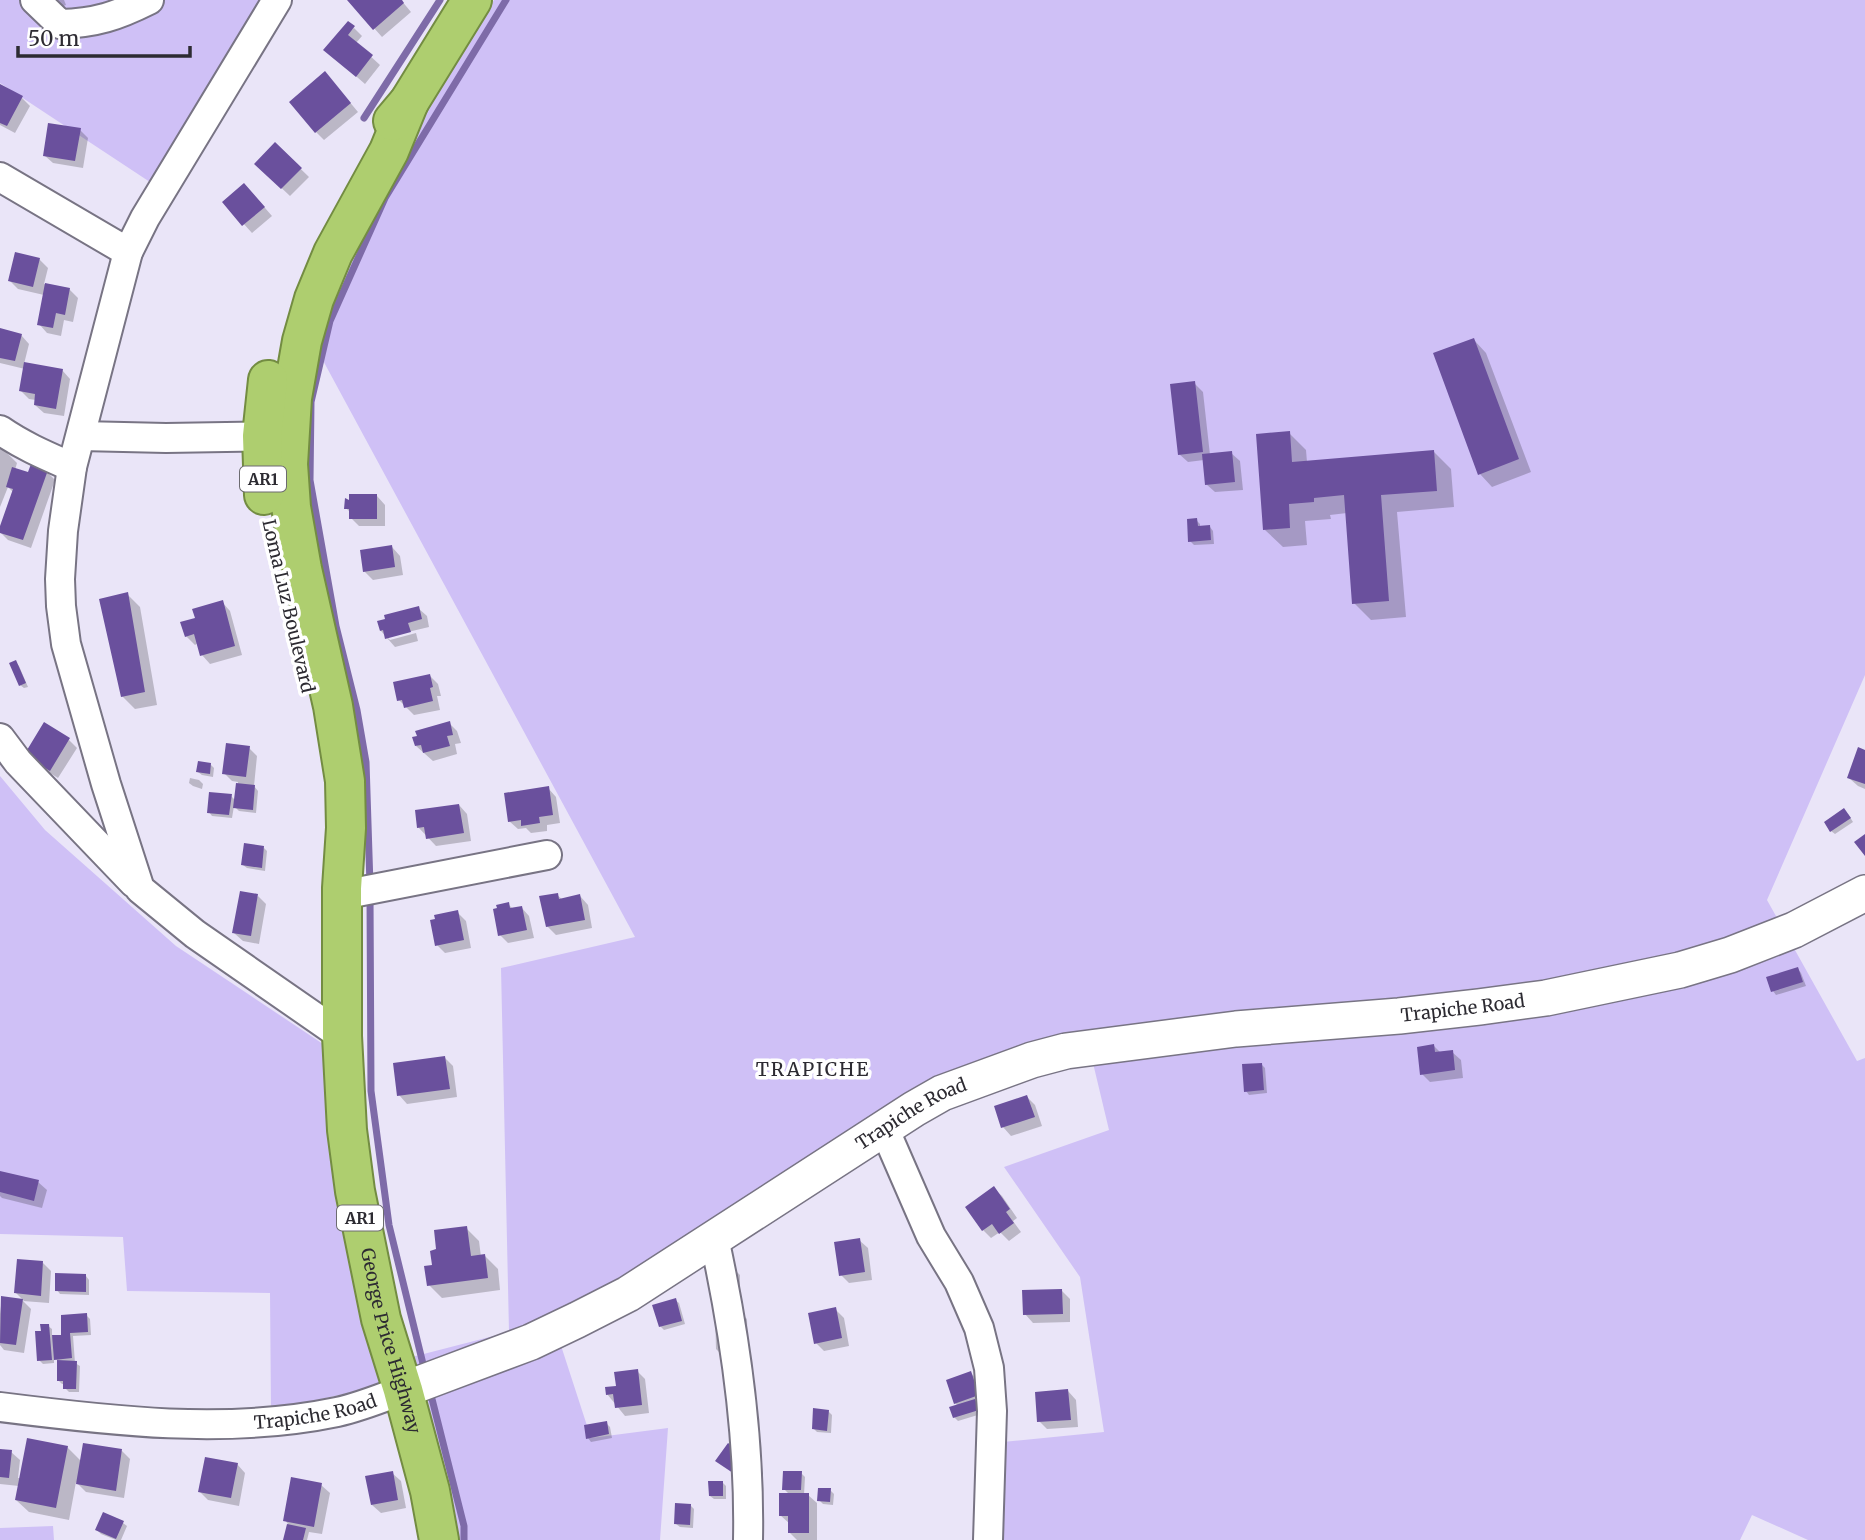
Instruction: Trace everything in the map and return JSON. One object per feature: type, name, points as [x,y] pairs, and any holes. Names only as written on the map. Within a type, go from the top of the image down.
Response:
[{"type":"highway","name":"Loma Luz Boulevard","points":[[342,891],[321,752],[266,509],[262,474],[276,436],[266,386],[277,333],[289,298],[320,229],[372,145],[409,102],[472,0]]},
{"type":"highway","name":"George Price Highway","points":[[342,891],[342,1036],[347,1130],[355,1191],[381,1319],[430,1491],[439,1540]]},
{"type":"street","points":[[35,0],[60,24],[84,23],[120,15],[149,0]]},
{"type":"street","points":[[140,889],[106,784],[66,644],[60,579],[63,531],[72,467],[128,252],[145,218],[277,0]]},
{"type":"street","points":[[0,177],[128,252]]},
{"type":"street","points":[[0,430],[36,452],[72,467]]},
{"type":"street","points":[[81,436],[276,436]]},
{"type":"street","points":[[0,738],[18,761],[140,889],[195,934],[342,1036]]},
{"type":"street","points":[[342,891],[547,855]]},
{"type":"street","name":"Trapiche Road","points":[[0,1407],[93,1419],[211,1425],[305,1418],[340,1412],[531,1342],[577,1320],[628,1294],[942,1093],[1032,1060],[1066,1051],[1236,1029],[1479,1007],[1606,986],[1680,970],[1730,955],[1794,930],[1865,893]]},
{"type":"street","points":[[884,1128],[931,1236],[959,1282],[979,1328],[989,1368],[992,1410],[988,1540]]},
{"type":"street","points":[[714,1237],[737,1368],[748,1495],[748,1540]]},
{"type":"shaded area","points":[[0,0],[262,0],[156,186],[0,83]]},
{"type":"shaded area","points":[[494,0],[1865,0],[1865,675],[1767,900],[1857,1061],[1865,1058],[1865,1540],[1808,1540],[1752,1515],[1740,1540],[983,1540],[982,1444],[1104,1432],[1080,1277],[1004,1167],[1109,1130],[1087,1038],[926,1085],[553,1321],[591,1438],[668,1428],[660,1540],[458,1540],[412,1357],[509,1332],[501,968],[635,937],[313,342],[396,160]]},
{"type":"shaded area","points":[[0,776],[45,830],[176,946],[323,1044],[329,1131],[341,1216],[380,1386],[271,1410],[270,1293],[127,1291],[123,1237],[0,1234]]},
{"type":"shaded area","points":[[53,1526],[54,1540],[0,1540],[0,1528]]},
{"type":"building","points":[[347,0],[402,0],[404,3],[373,30]]},
{"type":"building","points":[[348,21],[355,26],[348,35],[373,55],[356,77],[323,50]]},
{"type":"building","points":[[325,71],[351,103],[315,133],[289,102]]},
{"type":"building","points":[[0,84],[23,96],[7,126],[0,123]]},
{"type":"building","points":[[48,123],[81,128],[75,161],[43,156]]},
{"type":"building","points":[[275,142],[302,168],[281,189],[254,164]]},
{"type":"building","points":[[244,183],[265,207],[242,226],[222,202]]},
{"type":"building","points":[[15,252],[40,258],[33,287],[8,281]]},
{"type":"building","points":[[45,283],[70,288],[65,315],[56,313],[53,328],[37,325]]},
{"type":"building","points":[[0,328],[22,334],[15,361],[0,358]]},
{"type":"building","points":[[1474,338],[1519,459],[1478,475],[1433,353]]},
{"type":"building","points":[[24,362],[63,369],[56,409],[34,405],[35,394],[19,391]]},
{"type":"building","points":[[1195,381],[1203,452],[1178,455],[1170,384]]},
{"type":"building","points":[[1290,431],[1292,462],[1434,450],[1437,491],[1381,495],[1389,601],[1352,604],[1344,495],[1289,504],[1290,528],[1263,530],[1256,434]]},
{"type":"building","points":[[1232,451],[1235,482],[1205,485],[1202,454]]},
{"type":"building","points":[[31,464],[48,470],[23,540],[0,533],[0,526],[13,489],[6,487],[12,467],[28,472]]},
{"type":"building","points":[[349,494],[377,494],[377,519],[349,519],[349,509],[344,509],[345,498],[349,500]]},
{"type":"building","points":[[1197,518],[1198,526],[1210,525],[1211,540],[1188,542],[1187,519]]},
{"type":"building","points":[[392,545],[395,567],[363,572],[360,550]]},
{"type":"building","points":[[128,592],[145,692],[121,697],[99,599]]},
{"type":"building","points":[[223,600],[235,646],[200,656],[194,634],[185,637],[180,622],[195,618],[192,609]]},
{"type":"building","points":[[419,606],[422,619],[408,623],[411,632],[385,639],[377,621],[385,619],[384,615]]},
{"type":"building","points":[[16,660],[26,683],[19,686],[9,663]]},
{"type":"building","points":[[430,674],[433,701],[404,708],[402,700],[397,701],[393,682]]},
{"type":"building","points":[[450,721],[453,735],[447,736],[450,746],[423,753],[421,745],[415,746],[412,737],[417,736],[415,731]]},
{"type":"building","points":[[44,722],[70,738],[50,771],[24,755]]},
{"type":"building","points":[[226,743],[250,746],[246,777],[222,774]]},
{"type":"building","points":[[1858,747],[1865,750],[1865,784],[1847,778]]},
{"type":"building","points":[[198,761],[211,763],[210,774],[196,772]]},
{"type":"building","points":[[236,783],[255,785],[253,810],[233,808]]},
{"type":"building","points":[[549,786],[553,815],[539,817],[540,823],[521,826],[521,820],[508,822],[504,793]]},
{"type":"building","points":[[209,792],[232,794],[229,815],[207,813]]},
{"type":"building","points":[[459,804],[464,833],[426,839],[424,827],[417,828],[415,810]]},
{"type":"building","points":[[1844,808],[1851,818],[1830,832],[1824,822]]},
{"type":"building","points":[[1865,834],[1865,856],[1854,842]]},
{"type":"building","points":[[244,843],[264,846],[262,868],[241,865]]},
{"type":"building","points":[[240,891],[258,894],[251,936],[232,933]]},
{"type":"building","points":[[558,893],[559,899],[580,894],[585,920],[546,927],[539,896]]},
{"type":"building","points":[[509,902],[510,908],[522,906],[527,930],[498,936],[493,909],[497,908],[496,905]]},
{"type":"building","points":[[458,910],[464,940],[435,946],[430,920],[435,919],[434,915]]},
{"type":"building","points":[[1798,967],[1803,982],[1771,992],[1766,977]]},
{"type":"building","points":[[1434,1044],[1435,1052],[1453,1050],[1455,1070],[1420,1075],[1417,1047]]},
{"type":"building","points":[[445,1056],[450,1089],[397,1096],[393,1063]]},
{"type":"building","points":[[1262,1063],[1264,1090],[1244,1092],[1242,1064]]},
{"type":"building","points":[[1027,1095],[1035,1117],[1001,1128],[994,1106]]},
{"type":"building","points":[[0,1171],[39,1180],[34,1201],[0,1192]]},
{"type":"building","points":[[994,1186],[1010,1209],[1006,1212],[1014,1223],[999,1234],[992,1224],[982,1231],[965,1207]]},
{"type":"building","points":[[467,1226],[471,1256],[485,1254],[488,1278],[427,1286],[424,1266],[432,1265],[430,1251],[436,1249],[434,1230]]},
{"type":"building","points":[[860,1238],[865,1272],[839,1276],[834,1242]]},
{"type":"building","points":[[17,1259],[43,1261],[41,1296],[14,1293]]},
{"type":"building","points":[[55,1273],[86,1274],[86,1292],[55,1291]]},
{"type":"building","points":[[1062,1289],[1063,1314],[1023,1315],[1022,1290]]},
{"type":"building","points":[[1,1296],[23,1299],[16,1345],[0,1343]]},
{"type":"building","points":[[676,1298],[682,1321],[659,1327],[652,1305]]},
{"type":"building","points":[[836,1307],[842,1338],[814,1344],[808,1313]]},
{"type":"building","points":[[87,1313],[88,1332],[70,1333],[72,1358],[54,1360],[52,1335],[61,1335],[61,1315]]},
{"type":"building","points":[[40,1324],[49,1324],[52,1360],[37,1361],[35,1331],[41,1331]]},
{"type":"building","points":[[57,1360],[77,1361],[76,1389],[63,1389],[63,1381],[57,1381]]},
{"type":"building","points":[[638,1369],[642,1405],[615,1408],[613,1394],[606,1395],[605,1387],[616,1386],[614,1372]]},
{"type":"building","points":[[971,1371],[979,1395],[954,1404],[946,1380]]},
{"type":"building","points":[[1068,1389],[1071,1420],[1037,1422],[1035,1392]]},
{"type":"building","points":[[975,1399],[979,1410],[953,1418],[949,1407]]},
{"type":"building","points":[[813,1408],[829,1410],[827,1431],[812,1429]]},
{"type":"building","points":[[607,1421],[609,1434],[586,1439],[584,1425]]},
{"type":"building","points":[[27,1438],[68,1446],[56,1508],[15,1500]]},
{"type":"building","points":[[83,1443],[122,1449],[116,1491],[76,1484]]},
{"type":"building","points":[[728,1443],[745,1455],[733,1473],[715,1461]]},
{"type":"building","points":[[0,1449],[12,1450],[9,1478],[0,1477]]},
{"type":"building","points":[[205,1457],[238,1463],[231,1498],[198,1492]]},
{"type":"building","points":[[393,1471],[398,1500],[371,1505],[365,1476]]},
{"type":"building","points":[[783,1471],[802,1471],[801,1490],[782,1490]]},
{"type":"building","points":[[291,1477],[322,1483],[314,1527],[283,1521]]},
{"type":"building","points":[[708,1481],[723,1481],[723,1496],[709,1496]]},
{"type":"building","points":[[818,1488],[831,1488],[830,1502],[817,1501]]},
{"type":"building","points":[[779,1493],[809,1493],[809,1533],[788,1533],[788,1516],[779,1516]]},
{"type":"building","points":[[675,1503],[691,1504],[690,1525],[674,1524]]},
{"type":"building","points":[[103,1512],[124,1521],[116,1539],[95,1530]]},
{"type":"building","points":[[287,1524],[306,1528],[303,1540],[283,1540]]},
{"type":"waterway","points":[[364,118],[440,0]]},
{"type":"waterway","points":[[370,885],[366,762],[357,710],[336,626],[310,480],[311,402],[330,321],[385,198],[506,0]]},
{"type":"waterway","points":[[370,896],[371,1091],[389,1225],[425,1372]]},
{"type":"waterway","points":[[430,1391],[464,1526],[464,1540]]},
{"type":"district","name":"TRAPICHE","points":[[813,1069]]}]
